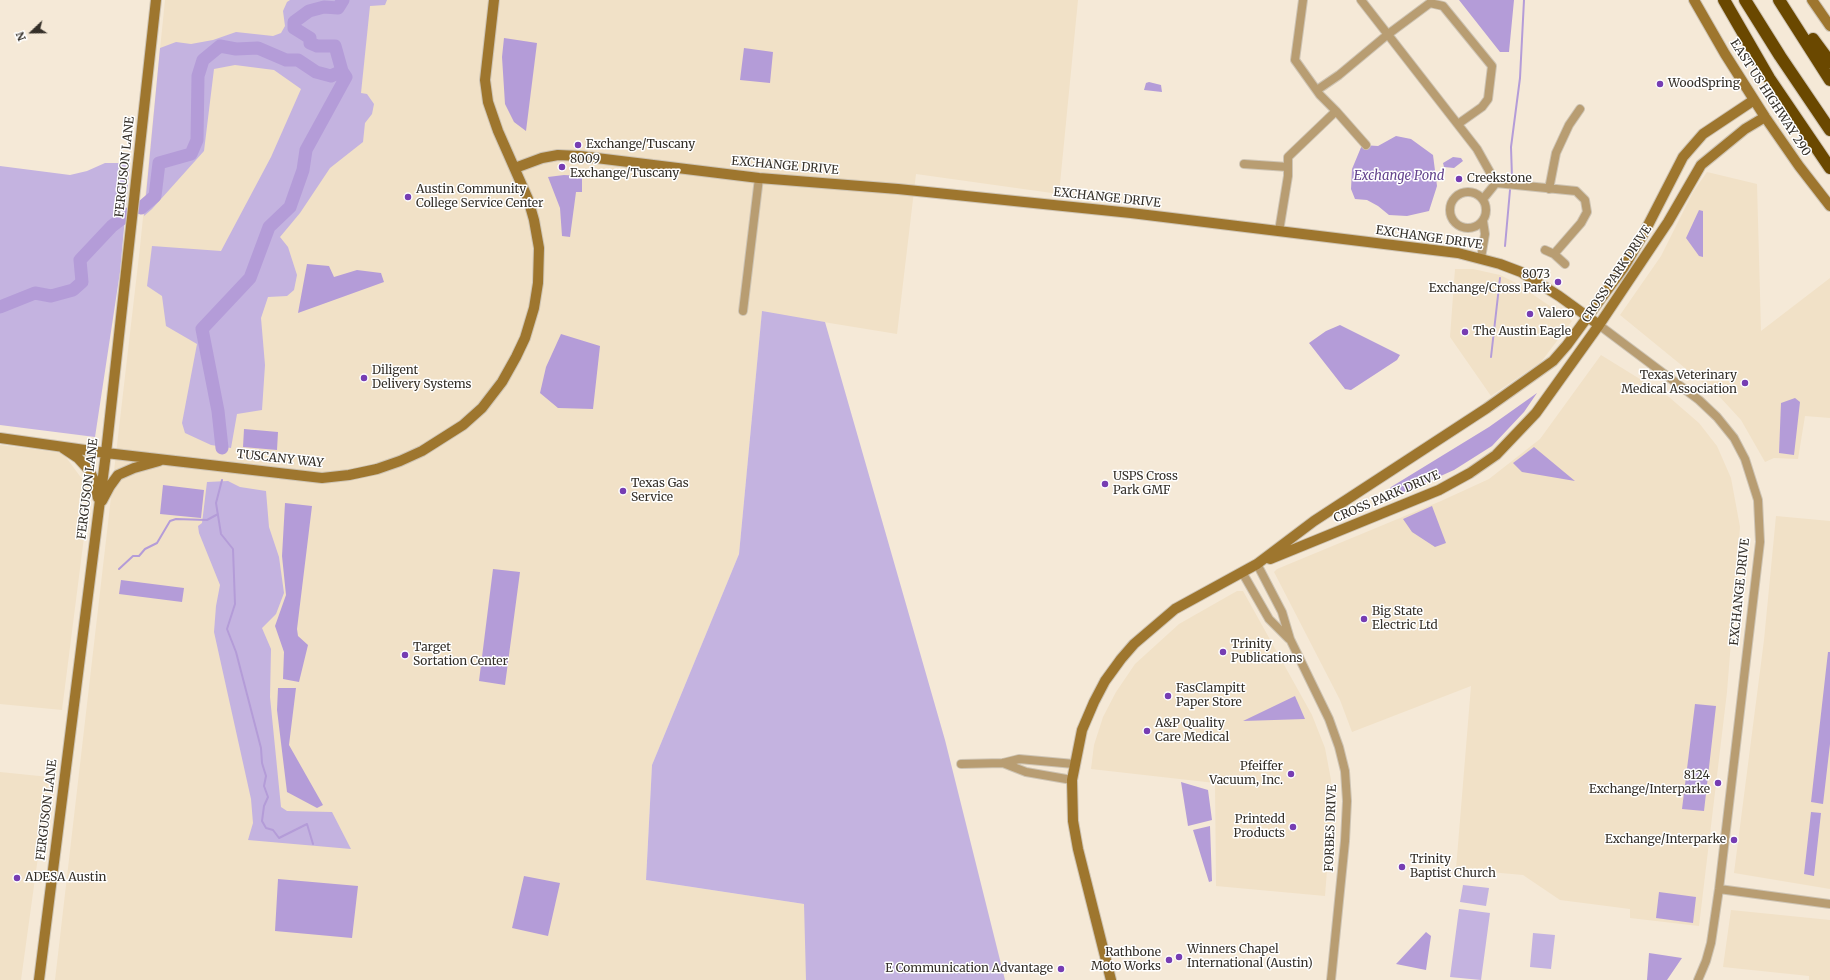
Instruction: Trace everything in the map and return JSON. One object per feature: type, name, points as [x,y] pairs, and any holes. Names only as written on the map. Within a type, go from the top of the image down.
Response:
[{"type":"highway","points":[[1717,0],[1727,4],[1769,78],[1830,168]]},
{"type":"highway","points":[[1745,0],[1780,56],[1830,130]]},
{"type":"highway","points":[[1779,0],[1830,80]]},
{"type":"highway","points":[[1783,0],[1830,62]]},
{"type":"street","name":"FERGUSON LANE","points":[[39,980],[106,453],[156,0]]},
{"type":"street","name":"TUSCANY WAY","points":[[0,438],[106,453],[322,478],[349,475],[377,469],[400,461],[422,451],[463,425],[482,408],[502,382],[525,338],[534,308],[538,283],[538,248],[534,220],[528,199],[498,131],[488,102],[485,80],[494,0]]},
{"type":"street","points":[[1303,0],[1294,60],[1316,90],[1366,144]]},
{"type":"street","points":[[1361,0],[1477,149],[1496,183]]},
{"type":"street","name":"EAST US HIGHWAY 290","points":[[1694,0],[1765,117],[1799,166],[1830,206]]},
{"type":"street","points":[[1812,0],[1830,26]]},
{"type":"street","points":[[1316,90],[1339,75],[1387,35],[1430,3],[1443,6],[1492,66],[1488,99],[1482,107],[1458,124]]},
{"type":"street","name":"CROSS PARK DRIVE","points":[[1258,564],[1314,521],[1529,380],[1553,361],[1589,317],[1624,267],[1646,230],[1683,157],[1703,134],[1754,100]]},
{"type":"street","points":[[1549,190],[1556,152],[1569,126],[1580,109]]},
{"type":"street","points":[[1279,231],[1288,176],[1288,157],[1336,111]]},
{"type":"street","name":"CROSS PARK DRIVE","points":[[1111,980],[1078,849],[1073,820],[1072,780],[1082,730],[1105,681],[1134,644],[1175,609],[1258,564],[1439,490],[1470,473],[1496,455],[1536,413],[1599,325],[1662,232],[1701,165],[1745,129],[1765,117]]},
{"type":"street","name":"EXCHANGE DRIVE","points":[[515,168],[542,158],[562,155],[578,155],[759,178],[898,189],[1130,213],[1458,253],[1500,264],[1527,275],[1589,317],[1699,400],[1717,417],[1734,438],[1745,459],[1758,500],[1760,542],[1719,889],[1709,949],[1698,980]]},
{"type":"street","points":[[1244,164],[1288,167]]},
{"type":"street","points":[[743,311],[759,178]]},
{"type":"street","points":[[1496,183],[1549,190],[1576,191],[1585,200],[1587,212],[1581,223],[1554,254]]},
{"type":"street","points":[[1483,199],[1496,183]]},
{"type":"street","points":[[1481,258],[1485,234],[1483,221],[1487,210],[1483,199],[1476,193],[1466,192],[1454,198],[1450,210],[1454,221],[1459,226],[1472,228],[1483,221]]},
{"type":"street","points":[[1545,250],[1554,254],[1564,264]]},
{"type":"street","points":[[61,446],[78,458],[89,470],[94,480],[99,506]]},
{"type":"street","points":[[99,506],[118,475],[134,468],[165,460]]},
{"type":"street","name":"FORBES DRIVE","points":[[1258,564],[1282,612],[1290,639],[1330,719],[1345,771],[1347,801],[1345,841],[1331,980]]},
{"type":"street","name":"FORBES DRIVE","points":[[1242,572],[1269,619],[1290,639]]},
{"type":"street","points":[[961,764],[1003,763],[1019,759],[1074,764]]},
{"type":"street","points":[[1003,763],[1026,772],[1072,780]]},
{"type":"street","points":[[1719,889],[1830,904]]},
{"type":"shaded area","points":[[165,0],[1078,0],[1059,194],[916,174],[897,334],[762,312],[739,554],[652,765],[646,880],[804,904],[822,980],[55,980],[140,247]]},
{"type":"shaded area","points":[[290,0],[387,0],[385,5],[370,6],[361,93],[367,94],[374,104],[372,114],[365,123],[363,142],[330,168],[300,213],[280,237],[288,247],[297,275],[294,290],[287,296],[268,297],[261,318],[265,365],[262,410],[237,414],[231,448],[211,445],[185,433],[182,423],[197,344],[166,326],[162,296],[147,286],[152,246],[221,251],[271,157],[301,89],[274,70],[235,65],[214,69],[204,151],[144,216],[160,48],[176,42],[191,44],[213,40],[236,32],[273,36],[281,33],[285,26],[283,11],[287,2]]},
{"type":"shaded area","points":[[105,163],[130,163],[120,272],[95,437],[0,425],[0,166],[70,175],[87,171]]},
{"type":"shaded area","points":[[1707,172],[1757,184],[1761,331],[1830,278],[1830,418],[1805,416],[1798,459],[1774,458],[1765,462],[1741,420],[1718,395],[1620,315],[1661,256],[1693,192]]},
{"type":"shaded area","points":[[1455,269],[1473,269],[1500,275],[1516,283],[1572,321],[1541,362],[1491,396],[1450,337]]},
{"type":"shaded area","points":[[762,311],[825,322],[945,740],[1005,980],[806,980],[804,904],[646,880],[652,765],[739,554]]},
{"type":"shaded area","points":[[1601,355],[1669,397],[1699,423],[1717,446],[1731,478],[1740,527],[1727,692],[1699,926],[1630,918],[1630,909],[1560,900],[1523,875],[1456,869],[1471,686],[1352,732],[1340,700],[1274,572],[1277,569],[1441,501],[1489,479],[1540,439]]},
{"type":"shaded area","points":[[0,445],[63,453],[90,490],[62,710],[0,704]]},
{"type":"shaded area","points":[[228,481],[240,487],[266,491],[269,527],[279,557],[284,593],[276,614],[262,628],[271,649],[270,697],[281,807],[287,811],[332,812],[351,849],[248,840],[253,823],[251,799],[214,632],[216,606],[220,585],[199,533],[198,526],[202,523],[207,482]]},
{"type":"shaded area","points":[[1776,516],[1830,521],[1830,889],[1734,873],[1764,640]]},
{"type":"shaded area","points":[[1237,591],[1243,591],[1312,715],[1325,748],[1331,780],[1330,831],[1325,896],[1216,886],[1215,783],[1091,769],[1094,745],[1103,717],[1116,692],[1135,664],[1179,624]]},
{"type":"shaded area","name":"ADESA Austin","points":[[0,772],[49,777],[21,980],[0,980]]},
{"type":"shaded area","points":[[1463,885],[1489,888],[1486,906],[1460,902]]},
{"type":"shaded area","points":[[1459,909],[1490,913],[1481,980],[1450,977]]},
{"type":"shaded area","points":[[1731,910],[1830,920],[1830,980],[1809,980],[1809,976],[1723,967]]},
{"type":"shaded area","points":[[1533,933],[1555,935],[1551,969],[1530,967]]},
{"type":"water","points":[[1459,0],[1514,0],[1509,52],[1500,52]]},
{"type":"water","points":[[504,38],[537,43],[526,131],[514,122],[505,104],[502,57]]},
{"type":"water","points":[[744,48],[773,52],[770,83],[740,80]]},
{"type":"water","points":[[1149,82],[1161,85],[1162,92],[1144,90],[1146,83]]},
{"type":"water","name":"Exchange Pond","points":[[1396,136],[1411,139],[1433,155],[1437,186],[1429,211],[1407,216],[1389,215],[1378,206],[1367,200],[1355,199],[1351,189],[1352,169],[1362,145],[1378,146]]},
{"type":"water","points":[[1453,157],[1461,158],[1463,161],[1454,168],[1444,167],[1443,163]]},
{"type":"water","points":[[564,175],[582,176],[582,192],[576,192],[570,237],[562,236],[560,208],[548,177]]},
{"type":"water","points":[[1699,210],[1703,211],[1703,257],[1699,256],[1686,238]]},
{"type":"water","points":[[307,264],[329,266],[334,277],[357,270],[381,273],[384,282],[298,313]]},
{"type":"water","points":[[1340,325],[1400,355],[1397,360],[1351,390],[1345,389],[1309,343],[1326,331]]},
{"type":"water","points":[[561,334],[600,346],[593,409],[558,408],[540,393],[546,367]]},
{"type":"water","points":[[1537,393],[1524,412],[1492,446],[1454,470],[1396,496],[1389,496],[1387,493],[1391,487],[1489,427]]},
{"type":"water","points":[[1795,398],[1800,402],[1794,455],[1779,453],[1781,403]]},
{"type":"water","points":[[244,429],[278,432],[277,450],[243,447]]},
{"type":"water","points":[[1534,447],[1575,481],[1522,472],[1513,463]]},
{"type":"water","points":[[163,485],[204,490],[201,518],[160,514]]},
{"type":"water","points":[[285,503],[312,506],[297,629],[298,636],[308,645],[299,682],[283,679],[284,652],[275,626],[286,595],[282,556]]},
{"type":"water","points":[[1432,506],[1446,543],[1435,547],[1412,532],[1403,519]]},
{"type":"water","points":[[493,569],[520,572],[505,685],[479,681]]},
{"type":"water","points":[[121,580],[184,588],[182,602],[119,594]]},
{"type":"water","points":[[1828,652],[1830,652],[1830,744],[1823,804],[1811,802]]},
{"type":"water","points":[[278,688],[296,688],[289,745],[323,805],[317,808],[287,792],[277,710]]},
{"type":"water","points":[[1295,696],[1305,719],[1243,721]]},
{"type":"water","points":[[1695,704],[1716,706],[1704,811],[1682,809]]},
{"type":"water","points":[[1181,782],[1208,790],[1212,820],[1188,826]]},
{"type":"water","points":[[1811,812],[1821,813],[1814,876],[1804,874]]},
{"type":"water","points":[[1210,826],[1212,881],[1209,882],[1193,830]]},
{"type":"water","points":[[524,876],[560,883],[548,936],[512,928]]},
{"type":"water","points":[[278,879],[358,886],[352,938],[275,931]]},
{"type":"water","points":[[1659,892],[1696,897],[1693,923],[1656,918]]},
{"type":"water","points":[[1426,932],[1431,936],[1426,970],[1396,964]]},
{"type":"water","points":[[1649,953],[1682,958],[1667,980],[1647,980]]},
{"type":"waterway","points":[[222,448],[218,411],[202,329],[250,278],[269,227],[290,207],[303,170],[306,150],[346,77],[342,71],[335,46],[317,46],[310,43],[310,38],[294,28],[294,22],[309,11],[324,7],[338,8],[343,0]]},
{"type":"waterway","points":[[1512,178],[1511,147],[1520,78],[1524,0]]},
{"type":"waterway","points":[[141,208],[155,196],[159,163],[191,154],[197,140],[198,76],[203,60],[220,46],[236,49],[258,48],[286,60],[298,60],[316,72],[331,76],[342,71]]},
{"type":"waterway","points":[[1505,246],[1510,190]]},
{"type":"waterway","points":[[0,307],[35,293],[51,296],[73,290],[82,282],[80,260],[112,226],[128,214]]},
{"type":"waterway","points":[[1491,357],[1500,278]]},
{"type":"waterway","points":[[222,480],[216,503],[221,534],[233,549],[235,604],[227,629],[236,652],[261,748],[262,763],[266,776],[264,786],[268,797],[264,806],[262,821],[266,828],[273,830],[279,838],[307,824],[313,844]]},
{"type":"waterway","points":[[119,569],[133,556],[139,556],[145,549],[157,543],[170,521],[176,519],[207,520],[218,514]]},
{"type":"place","name":"WoodSpring","points":[[1660,84]]},
{"type":"place","name":"Exchange/Tuscany","points":[[578,145]]},
{"type":"place","name":"8009 Exchange/Tuscany","points":[[562,167]]},
{"type":"place","name":"Creekstone","points":[[1459,179]]},
{"type":"place","name":"Austin Community College Service Center","points":[[408,197]]},
{"type":"place","name":"8073 Exchange/Cross Park","points":[[1558,282]]},
{"type":"place","name":"Valero","points":[[1530,314]]},
{"type":"place","name":"The Austin Eagle","points":[[1465,332]]},
{"type":"place","name":"Diligent Delivery Systems","points":[[364,378]]},
{"type":"place","name":"Texas Veterinary Medical Association","points":[[1745,383]]},
{"type":"place","name":"USPS Cross Park GMF","points":[[1105,484]]},
{"type":"place","name":"Texas Gas Service","points":[[623,491]]},
{"type":"place","name":"Big State Electric Ltd","points":[[1364,619]]},
{"type":"place","name":"Trinity Publications","points":[[1223,652]]},
{"type":"place","name":"Target Sortation Center","points":[[405,655]]},
{"type":"place","name":"FasClampitt Paper Store","points":[[1168,696]]},
{"type":"place","name":"A&P Quality Care Medical","points":[[1147,731]]},
{"type":"place","name":"Pfeiffer Vacuum, Inc.","points":[[1291,774]]},
{"type":"place","name":"8124 Exchange/Interparke","points":[[1718,783]]},
{"type":"place","name":"Printedd Products","points":[[1293,827]]},
{"type":"place","name":"Exchange/Interparke","points":[[1734,840]]},
{"type":"place","name":"Trinity Baptist Church","points":[[1402,867]]},
{"type":"place","name":"ADESA Austin","points":[[17,878]]},
{"type":"place","name":"Winners Chapel International (Austin)","points":[[1179,957]]},
{"type":"place","name":"Rathbone Moto Works","points":[[1169,960]]},
{"type":"place","name":"E Communication Advantage","points":[[1061,969]]}]
